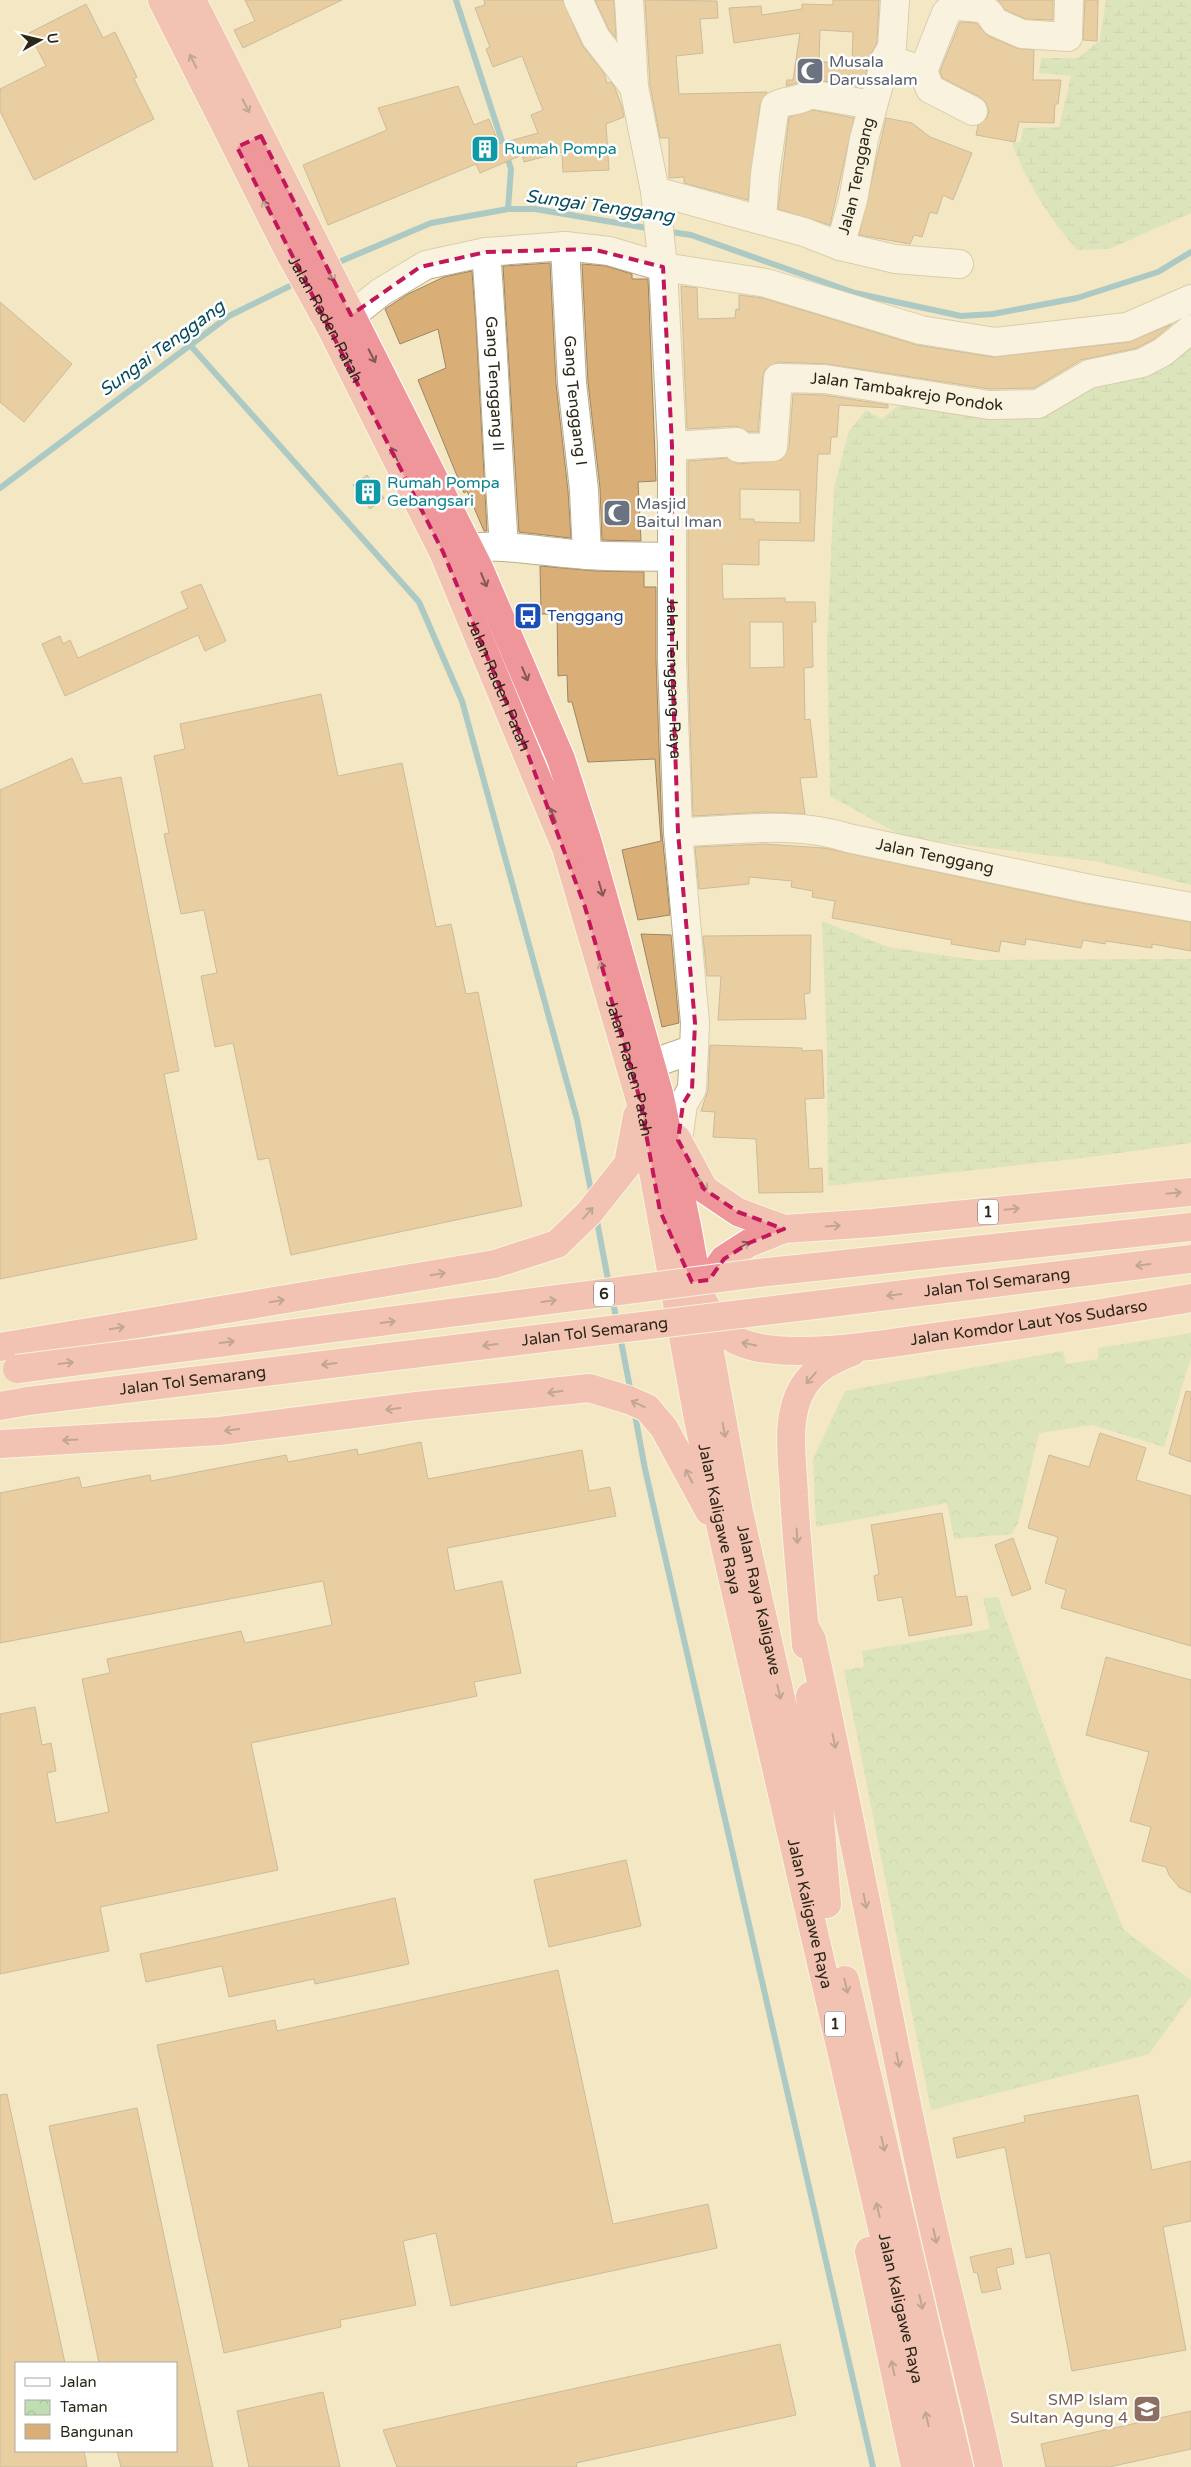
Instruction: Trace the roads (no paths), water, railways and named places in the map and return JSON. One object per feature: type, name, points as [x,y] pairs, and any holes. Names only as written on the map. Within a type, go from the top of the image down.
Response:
[{"type":"highway","name":"Jalan Raden Patah","points":[[162,0],[288,250],[344,319]]},
{"type":"highway","name":"Jalan Raden Patah","points":[[192,0],[312,237],[344,319],[561,759],[588,842],[651,1064],[649,1097],[660,1212],[698,1419]]},
{"type":"highway","points":[[236,147],[261,136]]},
{"type":"highway","name":"Jalan Raden Patah","points":[[456,549],[566,848],[649,1097],[687,1226],[698,1294]]},
{"type":"highway","points":[[649,1097],[678,1140],[704,1189],[738,1212],[784,1229]]},
{"type":"highway","points":[[0,1347],[495,1264],[557,1244],[589,1213],[628,1164],[649,1097]]},
{"type":"highway","name":"1","points":[[698,1419],[695,1306],[698,1294],[724,1259],[749,1242],[784,1229],[873,1223],[1191,1192]]},
{"type":"highway","points":[[660,1212],[698,1294],[721,1330],[742,1343],[786,1351],[867,1346]]},
{"type":"highway","name":"Jalan Tol Semarang","points":[[9,1370],[758,1273],[1191,1227]]},
{"type":"highway","name":"Jalan Tol Semarang","points":[[0,1406],[28,1401],[1191,1259]]},
{"type":"highway","name":"Jalan Raya Kaligawe","points":[[698,1294],[739,1512],[827,1904]]},
{"type":"highway","name":"Jalan Komdor Laut Yos Sudarso","points":[[867,1346],[1066,1319],[1191,1298]]},
{"type":"highway","name":"1","points":[[827,1904],[791,1452],[792,1427],[797,1403],[803,1387],[823,1365],[867,1346]]},
{"type":"highway","points":[[0,1444],[220,1432],[418,1406],[589,1388],[603,1391],[647,1408],[664,1428],[722,1533]]},
{"type":"highway","name":"Jalan Kaligawe Raya","points":[[698,1419],[733,1582],[938,2467]]},
{"type":"highway","points":[[733,1582],[734,1648],[847,2149],[915,2467]]},
{"type":"highway","points":[[805,1627],[812,1640],[924,2187],[989,2467]]},
{"type":"highway","name":"Jalan Kaligawe Raya","points":[[827,1904],[959,2467]]},
{"type":"street","points":[[578,0],[596,38],[634,87]]},
{"type":"street","points":[[629,0],[634,87],[656,197]]},
{"type":"street","name":"Jalan Tenggang","points":[[840,246],[854,200],[864,139],[886,58],[892,47],[895,0]]},
{"type":"street","points":[[973,111],[930,89],[923,70],[950,8],[960,6],[981,8],[990,6],[995,22],[1022,34],[1068,37],[1069,0]]},
{"type":"street","points":[[886,58],[923,70]]},
{"type":"street","name":"Jalan Tenggang","points":[[762,220],[775,106],[780,103],[805,98],[809,94],[849,99],[873,105]]},
{"type":"street","name":"Jalan Tenggang","points":[[656,197],[762,220],[804,232],[840,246],[895,259],[959,264]]},
{"type":"street","name":"Jalan Tenggang Raya","points":[[656,197],[662,264],[672,446],[670,556],[678,832],[694,1023],[692,1089],[683,1104],[678,1140]]},
{"type":"street","points":[[344,319],[420,267],[486,252],[565,246],[608,251],[662,264],[771,284],[931,333],[995,342],[1021,341],[1127,327],[1191,299]]},
{"type":"street","name":"Gang Tenggang I","points":[[565,246],[572,383],[584,490],[587,555]]},
{"type":"street","name":"Gang Tenggang II","points":[[486,252],[494,341],[496,423],[504,546]]},
{"type":"street","name":"Jalan Tambakrejo Pondok","points":[[672,446],[736,442],[738,448],[773,447],[778,378],[825,379],[989,405],[1023,406],[1038,404],[1090,374],[1142,363],[1163,352],[1191,329]]},
{"type":"street","points":[[456,549],[504,546],[587,555],[670,556]]},
{"type":"street","name":"Jalan Tenggang","points":[[678,832],[769,828],[828,831],[848,838],[1006,872],[1191,907]]},
{"type":"street","points":[[651,1064],[694,1049]]},
{"type":"waterway","points":[[456,0],[511,169],[508,209]]},
{"type":"waterway","name":"Sungai Tenggang","points":[[332,265],[431,223],[508,209],[535,209],[653,229]]},
{"type":"waterway","name":"Sungai Tenggang","points":[[665,231],[691,235],[855,293],[961,316],[993,314],[1077,298],[1158,272],[1191,252]]},
{"type":"waterway","name":"Sungai Tenggang","points":[[0,488],[229,316],[298,282]]},
{"type":"waterway","points":[[190,345],[419,602],[462,701],[577,1119],[592,1196]]},
{"type":"waterway","points":[[596,1216],[609,1285]]},
{"type":"waterway","points":[[612,1297],[617,1322]]},
{"type":"waterway","points":[[620,1336],[631,1393]]},
{"type":"waterway","points":[[634,1410],[645,1469],[873,2467]]},
{"type":"place","name":"Musala Darussalam","points":[[810,71]]},
{"type":"place","name":"Rumah Pompa","points":[[485,149]]},
{"type":"place","name":"Rumah Pompa Gebangsari","points":[[368,492]]},
{"type":"place","name":"Masjid Baitul Iman","points":[[617,513]]},
{"type":"place","name":"Tenggang","points":[[528,616]]},
{"type":"place","name":"SMP Islam Sultan Agung 4","points":[[1147,2409]]}]
